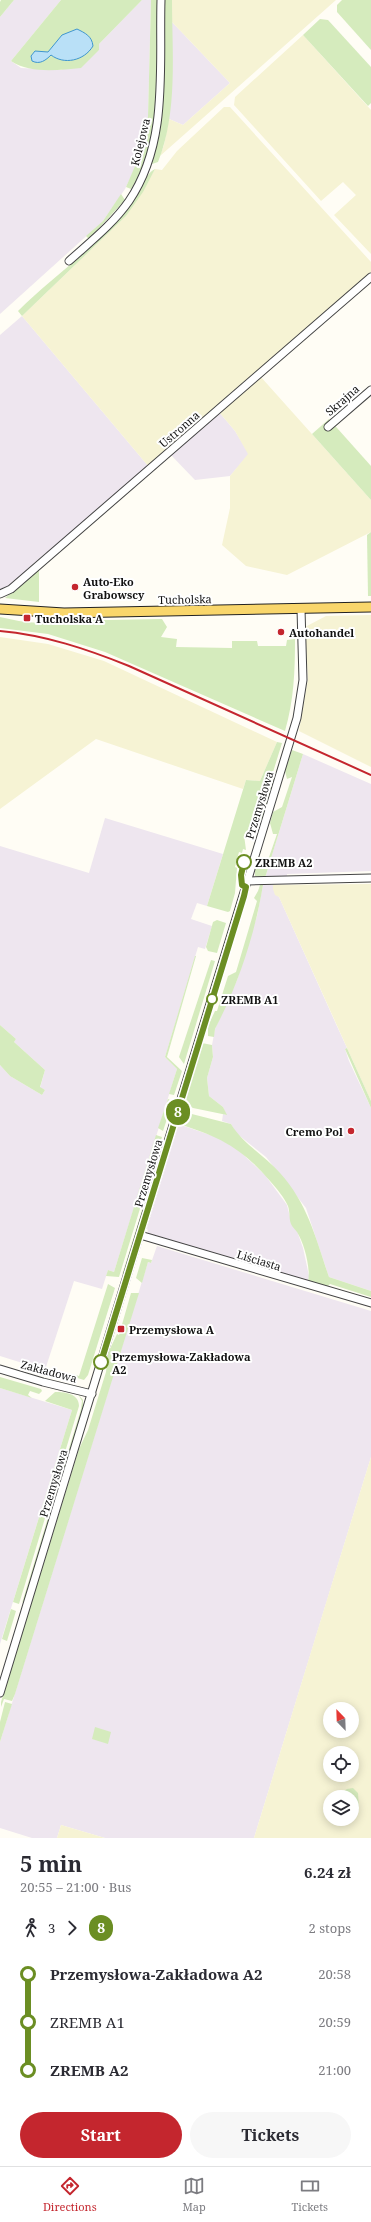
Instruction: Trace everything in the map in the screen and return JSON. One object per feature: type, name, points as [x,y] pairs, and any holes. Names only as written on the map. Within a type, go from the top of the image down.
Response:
[{"type":"main road","name":"Tucholska","points":[[0,609],[64,613],[371,607]]},
{"type":"street","name":"Kolejowa","points":[[69,261],[116,217],[129,200],[146,168],[156,134],[159,109],[161,0]]},
{"type":"street","points":[[368,280],[371,288]]},
{"type":"street","name":"Ustronna","points":[[0,594],[10,589],[94,518],[368,280]]},
{"type":"street","name":"Skrajna","points":[[328,427],[371,390]]},
{"type":"street","name":"Przemysłowa","points":[[0,1693],[248,881],[301,700],[304,672],[301,609]]},
{"type":"street","points":[[248,881],[371,878]]},
{"type":"street","name":"Liściasta","points":[[140,1235],[371,1303]]},
{"type":"street","name":"Zakładowa","points":[[0,1368],[43,1382],[92,1394]]},
{"type":"shaded area","points":[[14,0],[61,0],[11,61],[21,68],[61,70],[99,50],[99,44],[142,0],[151,0],[148,116],[142,150],[134,170],[125,189],[103,221],[0,314],[0,17]]},
{"type":"shaded area","points":[[172,0],[336,0],[160,156],[164,145],[169,119],[183,125],[230,83],[172,22]]},
{"type":"shaded area","points":[[172,22],[230,83],[183,125],[169,119]]},
{"type":"shaded area","points":[[303,35],[371,110],[371,254],[334,215],[356,195],[343,182],[321,201],[234,105],[235,97]]},
{"type":"shaded area","points":[[224,107],[230,107],[371,262],[371,272],[149,467],[22,316],[126,216],[155,169],[162,170],[177,151]]},
{"type":"shaded area","points":[[22,316],[149,467],[34,563],[10,586],[0,590],[0,335]]},
{"type":"shaded area","points":[[260,376],[371,500],[371,532],[287,575],[246,566],[222,545],[230,508],[230,476],[248,454],[235,431],[219,412]]},
{"type":"shaded area","points":[[219,412],[235,431],[249,454],[230,476],[195,480],[171,455]]},
{"type":"shaded area","points":[[371,615],[371,767],[299,731],[308,679],[305,627],[326,616]]},
{"type":"shaded area","points":[[0,637],[48,644],[104,661],[277,742],[260,781],[246,780],[243,789],[96,739],[0,809]]},
{"type":"shaded area","points":[[303,754],[371,784],[371,871],[287,874],[287,877],[265,878]]},
{"type":"shaded area","points":[[105,818],[223,854],[207,906],[197,903],[191,919],[212,926],[205,949],[198,947],[165,1057],[177,1069],[114,1272],[108,1270],[102,1289],[74,1281],[45,1370],[0,1356],[0,1065],[10,1076],[42,1095],[45,1090],[40,1088],[45,1070],[14,1042],[16,1039],[0,1025],[0,846],[89,873]]},
{"type":"shaded area","points":[[371,884],[371,1101],[279,897],[275,895],[273,885]]},
{"type":"shaded area","points":[[263,885],[273,885],[275,894],[279,897],[347,1048],[345,1049],[349,1061],[371,1108],[371,1291],[329,1277],[306,1208],[266,1157],[236,1133],[231,1124],[222,1121],[223,1114],[226,1115],[223,1107],[209,1096],[207,1078],[213,1057],[212,1045],[215,1029],[237,980],[257,916]]},
{"type":"shaded area","points":[[178,1124],[219,1138],[236,1148],[265,1175],[287,1205],[292,1225],[297,1231],[303,1248],[309,1276],[308,1282],[148,1233],[147,1227]]},
{"type":"shaded area","points":[[157,1246],[371,1311],[371,1457],[254,1838],[105,1838],[61,1825],[57,1838],[32,1838],[0,1828],[0,1742],[148,1262],[151,1263]]},
{"type":"shaded area","points":[[0,1388],[72,1410],[0,1644]]},
{"type":"shaded area","points":[[371,1457],[371,1838],[254,1838]]},
{"type":"shaded area","points":[[61,1825],[105,1838],[57,1838]]},
{"type":"green space","points":[[1,0],[14,0],[0,17],[0,2]]},
{"type":"green space","points":[[61,0],[142,0],[99,44],[99,50],[81,68],[45,70],[27,68],[11,61]]},
{"type":"green space","points":[[151,0],[159,0],[158,98],[150,145],[142,168],[131,189],[126,187],[142,150],[148,116]]},
{"type":"green space","points":[[164,0],[172,0],[173,61],[171,103],[169,123],[164,143],[158,162],[152,164],[155,149]]},
{"type":"green space","points":[[342,0],[371,0],[371,50],[337,12],[337,5]]},
{"type":"green space","points":[[320,19],[328,20],[371,67],[371,103],[368,106],[303,35]]},
{"type":"green space","points":[[155,169],[143,192],[126,216],[22,316],[18,311],[99,239],[124,213],[147,176]]},
{"type":"green space","points":[[121,194],[125,200],[89,239],[86,236],[103,221]]},
{"type":"green space","points":[[329,419],[371,466],[371,500],[312,434]]},
{"type":"green space","points":[[371,532],[371,596],[368,596],[367,535]]},
{"type":"green space","points":[[39,567],[39,602],[5,598]]},
{"type":"green space","points":[[0,617],[33,623],[54,621],[162,619],[167,627],[161,637],[177,639],[176,647],[232,648],[232,641],[257,641],[258,646],[286,646],[287,640],[295,639],[293,685],[285,731],[105,652],[48,634],[0,628]]},
{"type":"green space","points":[[287,738],[262,820],[255,825],[262,815]]},
{"type":"green space","points":[[277,742],[282,743],[260,814],[251,824],[252,827],[244,835],[246,850],[243,849],[242,853],[239,852],[235,867],[237,868],[235,893],[230,911],[228,912],[207,906],[246,780],[260,781]]},
{"type":"green space","points":[[292,750],[303,754],[265,878],[255,876],[255,870],[267,863],[277,834],[273,834],[270,823],[273,812],[282,807],[292,777],[287,779],[285,771]]},
{"type":"green space","points":[[260,885],[263,885],[260,903],[245,959],[231,995],[215,1029],[214,1037],[208,1036],[208,1026],[215,1011],[217,1011],[228,976],[236,972],[257,901],[254,898]]},
{"type":"green space","points":[[217,920],[226,923],[217,953],[208,951],[206,947],[213,922]]},
{"type":"green space","points":[[195,956],[167,1057],[182,1071],[174,1095],[169,1094],[177,1069],[165,1057]]},
{"type":"green space","points":[[211,960],[215,961],[184,1064],[179,1057]]},
{"type":"green space","points":[[0,1025],[16,1039],[14,1042],[45,1070],[40,1087],[45,1090],[42,1095],[10,1076],[0,1065]]},
{"type":"green space","points":[[202,1043],[212,1045],[213,1057],[207,1078],[209,1096],[223,1107],[227,1115],[193,1108],[185,1103]]},
{"type":"green space","points":[[347,1048],[371,1101],[371,1108],[345,1049]]},
{"type":"green space","points":[[168,1099],[173,1101],[163,1131],[158,1128]]},
{"type":"green space","points":[[184,1112],[231,1124],[247,1143],[280,1173],[298,1197],[310,1222],[329,1277],[371,1291],[371,1297],[330,1284],[327,1287],[308,1282],[309,1270],[304,1249],[300,1237],[291,1225],[288,1206],[280,1193],[260,1170],[240,1152],[206,1133],[178,1124]]},
{"type":"green space","points":[[156,1135],[162,1137],[119,1277],[106,1276],[108,1270],[114,1272]]},
{"type":"green space","points":[[164,1139],[126,1270],[122,1275]]},
{"type":"green space","points":[[142,1258],[152,1260],[151,1263],[148,1262],[142,1283],[136,1278]]},
{"type":"green space","points":[[108,1284],[115,1288],[88,1375],[84,1380],[71,1376],[72,1374],[79,1376]]},
{"type":"green space","points":[[131,1293],[139,1293],[15,1694],[12,1701],[4,1699],[1,1707],[1,1702],[79,1449],[88,1430],[106,1372],[108,1353],[117,1334],[119,1335]]},
{"type":"green space","points":[[0,1377],[41,1389],[42,1391],[39,1394],[30,1391],[28,1395],[32,1398],[0,1388]]},
{"type":"green space","points":[[55,1392],[71,1394],[77,1399],[79,1406],[19,1604],[13,1602],[72,1410],[45,1401]]},
{"type":"green space","points":[[78,1394],[83,1400],[83,1409],[25,1599],[22,1603],[81,1409],[82,1401]]},
{"type":"green space","points":[[11,1609],[16,1611],[7,1641],[2,1639]]},
{"type":"green space","points":[[5,1702],[12,1704],[0,1742],[0,1722]]},
{"type":"green space","points":[[95,1727],[111,1732],[108,1744],[92,1739]]},
{"type":"green space","points":[[353,1788],[355,1790],[345,1790]]},
{"type":"water","points":[[77,29],[88,35],[93,46],[84,55],[68,61],[51,55],[40,62],[32,61],[31,56],[35,51],[48,52],[62,35]]},
{"type":"railway","points":[[0,631],[50,639],[129,666],[371,775]]},
{"type":"bus line","name":"8","points":[[101,1362],[244,896],[246,887],[242,885],[241,880],[241,872],[244,862]]},
{"type":"place","name":"Auto-Eko Grabowscy","points":[[75,587]]},
{"type":"place","name":"Tucholska A","points":[[27,618]]},
{"type":"place","name":"Autohandel","points":[[281,632]]},
{"type":"place","name":"ZREMB A2","points":[[244,862]]},
{"type":"place","name":"ZREMB A1","points":[[212,999]]},
{"type":"place","name":"Cremo Pol","points":[[351,1131]]},
{"type":"place","name":"Przemysłowa A","points":[[121,1329]]},
{"type":"place","name":"Przemysłowa-Zakładowa A2","points":[[101,1362]]}]
